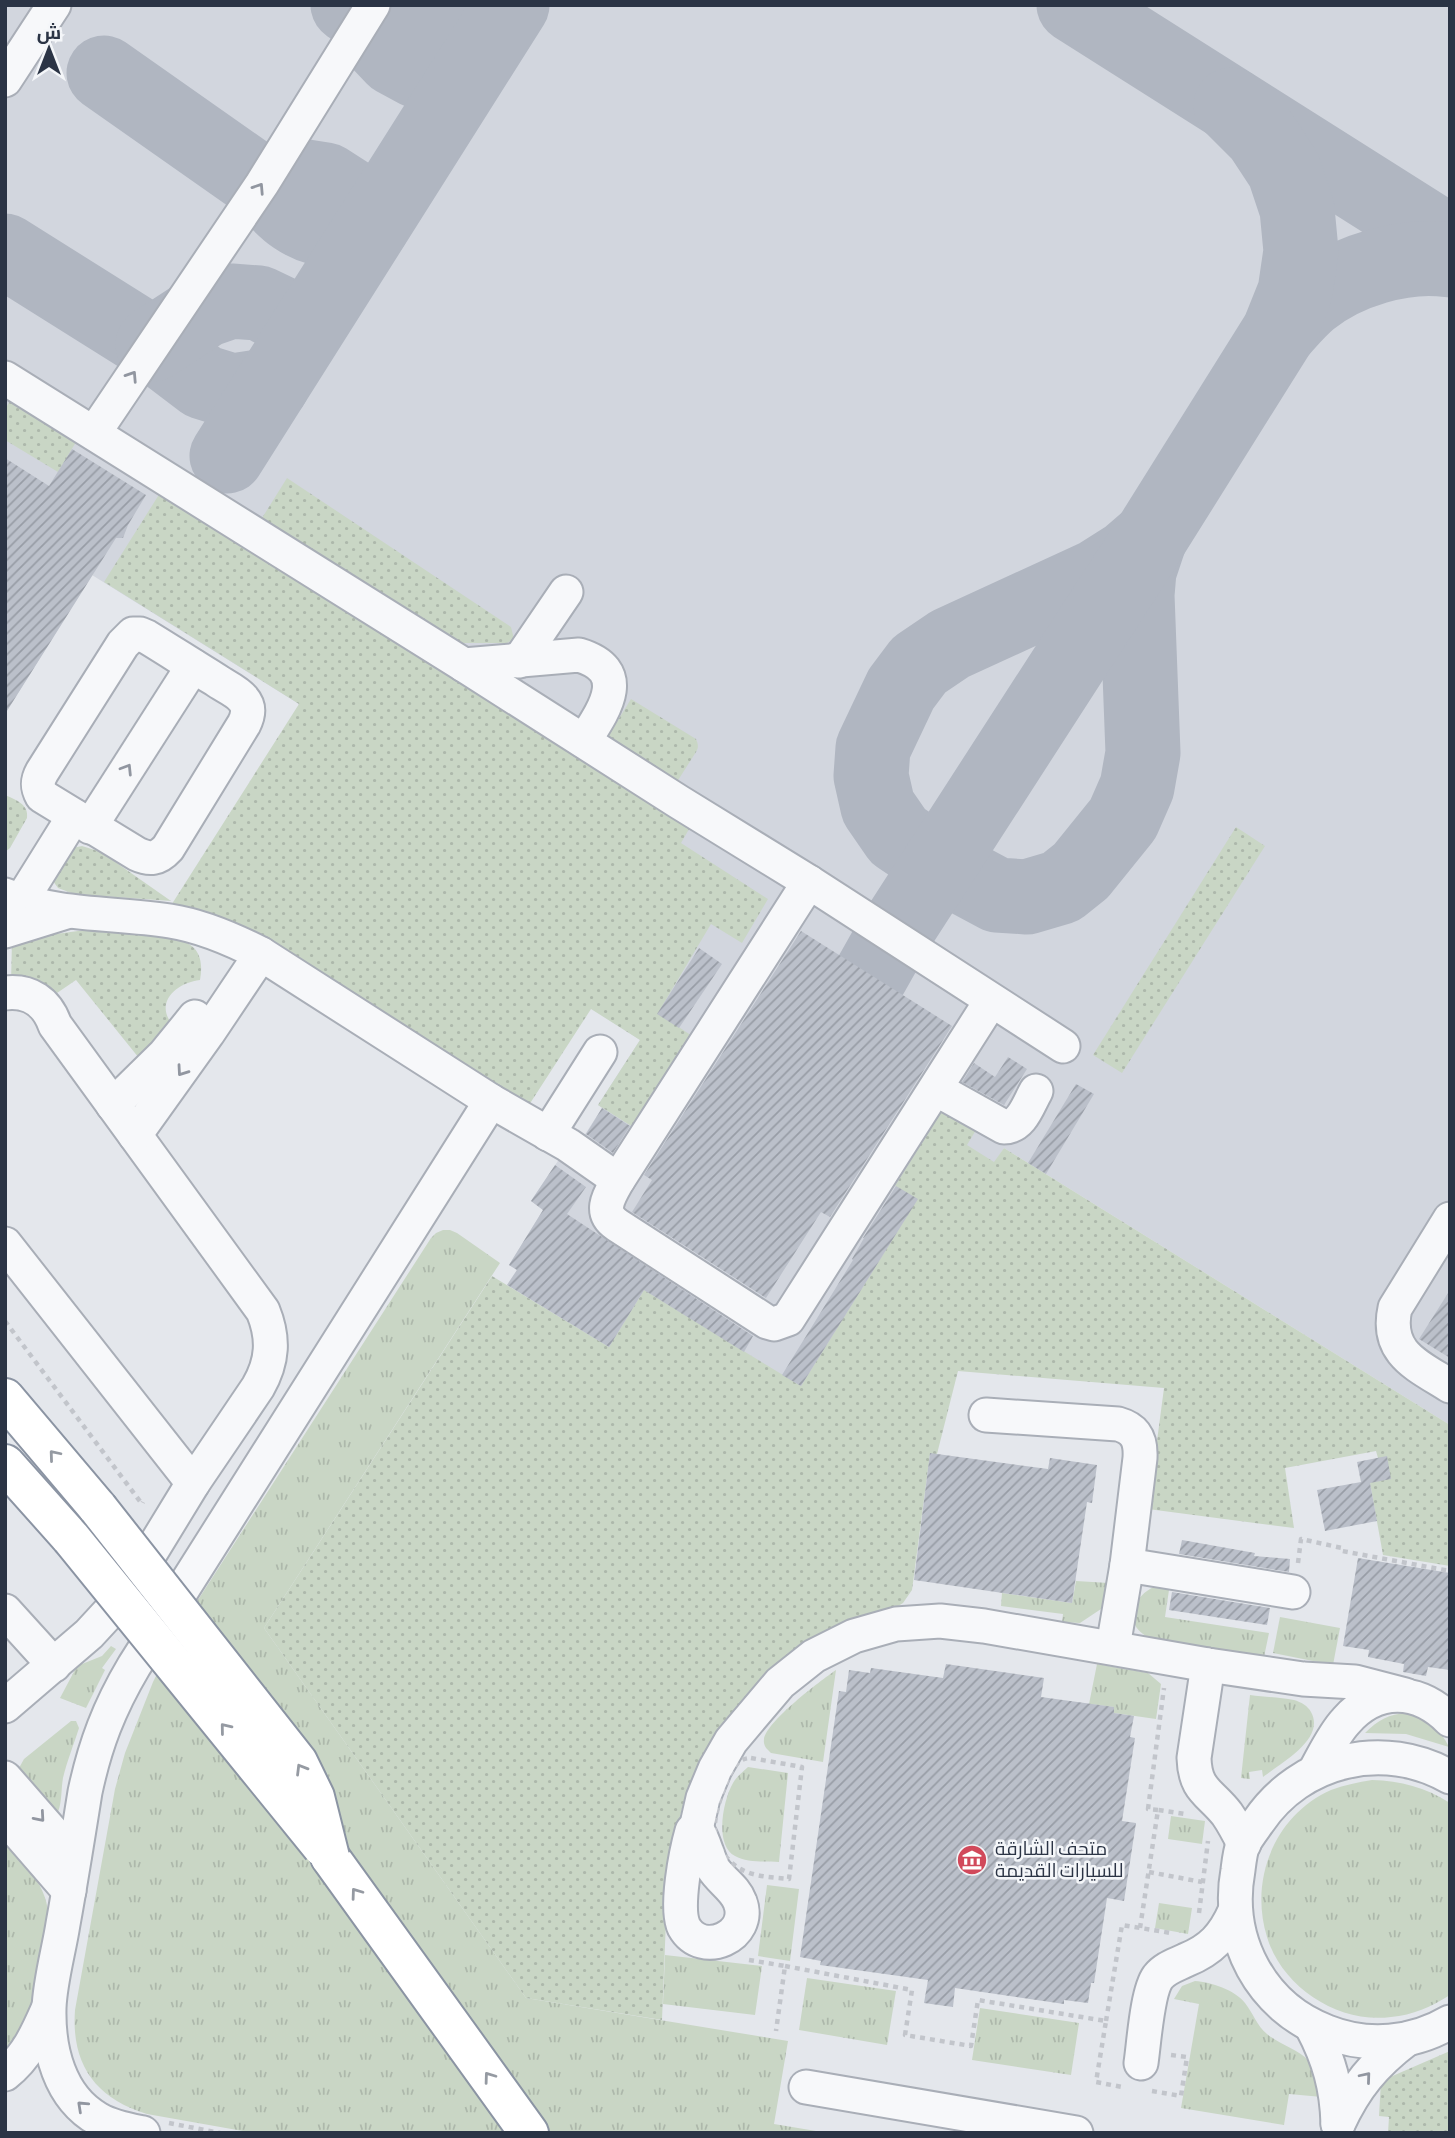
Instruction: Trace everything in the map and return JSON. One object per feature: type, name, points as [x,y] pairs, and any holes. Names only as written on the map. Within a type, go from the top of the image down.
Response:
[{"type":"highway","points":[[5,1398],[98,1508],[298,1762],[315,1797],[330,1857]]},
{"type":"highway","points":[[5,1464],[71,1538],[330,1857],[529,2133]]},
{"type":"street","points":[[5,80],[54,5]]},
{"type":"street","points":[[94,433],[262,184],[373,5]]},
{"type":"street","points":[[5,378],[809,882],[1063,1046]]},
{"type":"street","points":[[519,661],[566,592]]},
{"type":"street","points":[[140,634],[193,666],[244,699],[248,716],[162,855],[154,859],[145,858],[42,796],[38,780],[127,638],[140,634]]},
{"type":"street","points":[[464,665],[579,655],[591,658],[607,675],[609,700],[584,741]]},
{"type":"street","points":[[193,666],[11,894],[68,912],[173,922],[196,927],[250,948],[618,1180]]},
{"type":"street","points":[[809,882],[618,1180],[605,1208],[611,1221],[767,1322],[782,1323],[793,1314],[991,1001]]},
{"type":"street","points":[[5,931],[68,912]]},
{"type":"street","points":[[113,1105],[165,1054],[193,1020],[218,982],[250,948]]},
{"type":"street","points":[[135,1135],[181,1073],[250,948]]},
{"type":"street","points":[[5,993],[26,994],[45,1005],[55,1025],[259,1304],[269,1325],[271,1349],[266,1373],[183,1470],[139,1571],[113,1608],[54,1665],[5,1706]]},
{"type":"street","points":[[5,1002],[27,1008],[55,1025]]},
{"type":"street","points":[[548,1134],[600,1052]]},
{"type":"street","points":[[936,1089],[1004,1126],[1016,1124],[1035,1091]]},
{"type":"street","points":[[143,2133],[112,2126],[96,2118],[74,2099],[54,2060],[49,2007],[92,1759],[117,1695],[491,1101]]},
{"type":"street","points":[[1450,1219],[1395,1308],[1392,1320],[1393,1334],[1406,1357],[1450,1386]]},
{"type":"street","points":[[5,1244],[183,1470]]},
{"type":"street","points":[[986,1415],[1118,1424],[1135,1433],[1141,1449],[1127,1565],[1113,1647]]},
{"type":"street","points":[[1127,1565],[1293,1592]]},
{"type":"street","points":[[5,1611],[54,1665]]},
{"type":"street","points":[[696,1829],[715,1769],[731,1741],[780,1683],[814,1656],[854,1636],[896,1624],[940,1621],[984,1626],[1208,1665],[1303,1679],[1355,1682],[1422,1699],[1438,1708],[1450,1720]]},
{"type":"street","points":[[1200,1802],[1194,1758],[1208,1665]]},
{"type":"street","points":[[1303,1679],[1328,1696],[1335,1709],[1337,1723],[1334,1738]]},
{"type":"street","points":[[1315,1772],[1344,1723],[1356,1711],[1371,1701],[1387,1696],[1405,1695]]},
{"type":"street","points":[[1450,1777],[1436,1769],[1406,1759],[1375,1757],[1344,1761],[1315,1772],[1286,1790],[1266,1810],[1244,1844],[1235,1885],[1239,1936],[1248,1960],[1260,1982],[1293,2015],[1342,2038],[1375,2042],[1408,2039],[1437,2030],[1450,2022]]},
{"type":"street","points":[[5,1778],[74,1857]]},
{"type":"street","points":[[1200,1802],[1217,1794],[1252,1797],[1286,1790]]},
{"type":"street","points":[[1200,1802],[1226,1813],[1244,1844]]},
{"type":"street","points":[[5,1817],[69,1891]]},
{"type":"street","points":[[1185,1948],[1204,1952],[1217,1942],[1235,1911]]},
{"type":"street","points":[[1185,1948],[1260,1982]]},
{"type":"street","points":[[1140,2073],[1153,1984],[1185,1948]]},
{"type":"street","points":[[5,2074],[29,2049],[49,2007]]},
{"type":"street","points":[[1312,2026],[1335,2084],[1337,2129]]},
{"type":"street","points":[[1337,2129],[1359,2085],[1381,2060],[1408,2039]]},
{"type":"street","points":[[806,2087],[1076,2133]]},
{"type":"path","points":[[5,1321],[142,1504],[183,1470]]},
{"type":"path","points":[[1293,1592],[1301,1539],[1342,1548],[1342,1551],[1450,1571]]},
{"type":"path","points":[[1168,1657],[1147,1809],[1158,1810],[1200,1802]]},
{"type":"path","points":[[751,1758],[802,1767],[789,1879],[758,1876],[743,1871],[723,1854],[715,1829],[719,1804],[734,1767],[751,1758]]},
{"type":"path","points":[[1140,1928],[1158,1810]]},
{"type":"path","points":[[1198,1916],[1210,1831]]},
{"type":"path","points":[[1149,1872],[1202,1882]]},
{"type":"path","points":[[756,1888],[758,1876]]},
{"type":"path","points":[[1140,2073],[1181,2096],[1187,2057],[1140,2073],[1096,2082],[1122,1925],[1140,1928],[1185,1948]]},
{"type":"path","points":[[745,1960],[912,1990],[905,2035],[918,2038],[971,2046],[978,2000],[1106,2021]]},
{"type":"path","points":[[776,2031],[785,1966]]},
{"type":"shaded area","points":[[5,5],[1450,5],[1450,1425],[1004,1148],[803,1468],[507,1285],[517,1270],[509,1265],[543,1210],[531,1201],[576,1134],[584,1136],[602,1108],[598,1105],[640,1040],[591,1008],[604,894],[92,575],[5,714]]},
{"type":"green space","points":[[10,401],[76,442],[58,472],[5,440],[5,409]]},
{"type":"green space","points":[[287,478],[511,627],[514,639],[507,643],[453,641],[262,518]]},
{"type":"green space","points":[[160,493],[692,824],[681,843],[768,899],[742,943],[711,924],[658,1013],[695,1038],[636,1129],[598,1105],[640,1040],[591,1009],[529,1105],[273,945],[170,907],[299,704],[104,582]]},
{"type":"green space","points":[[631,699],[696,739],[697,750],[675,785],[605,741]]},
{"type":"green space","points":[[5,795],[21,803],[26,809],[27,818],[5,852]]},
{"type":"green space","points":[[1236,827],[1265,846],[1122,1073],[1093,1055]]},
{"type":"green space","points":[[82,846],[101,852],[171,901],[74,894],[58,888],[53,881],[72,848]]},
{"type":"green space","points":[[78,931],[122,931],[173,938],[186,942],[199,956],[200,980],[182,986],[169,997],[166,1004],[169,1020],[176,1028],[143,1063],[76,980],[57,993],[45,985],[11,983],[12,940]]},
{"type":"green space","points":[[943,1109],[976,1130],[967,1145],[994,1162],[1004,1148],[1450,1425],[1450,1566],[1383,1555],[1370,1483],[1378,1458],[1376,1451],[1285,1468],[1294,1528],[1148,1509],[1164,1388],[958,1371],[937,1454],[930,1454],[912,1590],[903,1603],[895,1608],[775,1669],[748,1694],[729,1717],[697,1770],[685,1798],[668,1870],[662,2020],[526,1998],[264,1628],[492,1276],[609,1347],[644,1290],[801,1386],[917,1200],[895,1186]]},
{"type":"green space","points":[[443,1230],[457,1233],[500,1263],[264,1628],[526,1998],[788,2041],[774,2124],[828,2133],[254,2133],[147,2114],[129,2107],[100,2088],[82,2062],[77,2047],[75,2010],[115,1789],[125,1753],[153,1682],[196,1603],[431,1238]]},
{"type":"green space","points":[[1076,1581],[1109,1583],[1107,1605],[1080,1623],[1062,1622],[1063,1614],[1001,1606],[1002,1593],[1072,1603]]},
{"type":"green space","points":[[1158,1586],[1169,1590],[1165,1617],[1269,1633],[1264,1657],[1145,1636],[1137,1628],[1133,1613],[1144,1593]]},
{"type":"green space","points":[[1280,1617],[1340,1628],[1333,1665],[1273,1653]]},
{"type":"green space","points":[[111,1646],[116,1649],[102,1668],[105,1670],[86,1708],[60,1698],[77,1666],[102,1656]]},
{"type":"green space","points":[[1097,1664],[1148,1673],[1161,1684],[1156,1719],[1114,1713],[1114,1707],[1089,1704]]},
{"type":"green space","points":[[836,1670],[823,1762],[771,1753],[764,1739],[774,1722]]},
{"type":"green space","points":[[1250,1695],[1299,1702],[1310,1710],[1314,1722],[1307,1741],[1299,1749],[1263,1777],[1262,1770],[1249,1772],[1250,1779],[1241,1778]]},
{"type":"green space","points":[[1407,1713],[1432,1725],[1449,1747],[1406,1734],[1365,1733],[1384,1718]]},
{"type":"green space","points":[[71,1721],[76,1721],[79,1728],[63,1778],[58,1812],[19,1768],[24,1759]]},
{"type":"green space","points":[[748,1767],[788,1773],[779,1862],[740,1858],[728,1850],[724,1842],[722,1822],[726,1800],[734,1781]]},
{"type":"green space","points":[[1372,1780],[1413,1786],[1450,1803],[1450,1995],[1422,2010],[1391,2017],[1371,2018],[1332,2008],[1299,1986],[1285,1972],[1267,1937],[1262,1915],[1262,1893],[1271,1851],[1281,1832],[1295,1815],[1311,1801],[1331,1790]]},
{"type":"green space","points":[[1171,1816],[1205,1821],[1202,1844],[1168,1839]]},
{"type":"green space","points":[[5,1842],[40,1886],[49,1919],[32,2016],[5,2057]]},
{"type":"green space","points":[[767,1885],[799,1889],[790,1961],[758,1956]]},
{"type":"green space","points":[[1159,1903],[1192,1908],[1188,1934],[1155,1928]]},
{"type":"green space","points":[[665,1955],[762,1966],[755,2015],[663,2004]]},
{"type":"green space","points":[[807,1978],[896,1991],[887,2045],[799,2030]]},
{"type":"green space","points":[[1195,1981],[1222,1988],[1241,1998],[1267,2034],[1300,2053],[1312,2064],[1322,2097],[1289,2094],[1284,2125],[1181,2108],[1199,2004],[1174,1999],[1182,1986]]},
{"type":"green space","points":[[980,2008],[1079,2023],[1071,2075],[972,2060]]},
{"type":"green space","points":[[1450,2051],[1450,2133],[1388,2133],[1389,2117],[1379,2116],[1381,2081]]},
{"type":"building","points":[[72,449],[146,495],[123,538],[116,538],[5,714],[5,458],[49,486]]},
{"type":"building","points":[[801,931],[952,1026],[830,1217],[821,1212],[766,1298],[632,1212],[652,1180],[644,1175]]},
{"type":"building","points":[[699,948],[722,964],[679,1028],[657,1014]]},
{"type":"building","points":[[1008,1057],[1027,1069],[1004,1105],[962,1082],[974,1063],[995,1077]]},
{"type":"building","points":[[1076,1084],[1094,1094],[1046,1174],[1028,1163]]},
{"type":"building","points":[[602,1108],[630,1126],[613,1153],[586,1134]]},
{"type":"building","points":[[555,1165],[586,1187],[567,1214],[753,1336],[744,1352],[644,1290],[609,1347],[507,1285],[517,1270],[509,1265],[543,1210],[531,1201]]},
{"type":"building","points":[[896,1186],[918,1199],[801,1386],[782,1375]]},
{"type":"building","points":[[1450,1290],[1450,1358],[1419,1339]]},
{"type":"building","points":[[930,1453],[1048,1469],[1050,1458],[1097,1465],[1092,1503],[1087,1502],[1072,1603],[914,1580]]},
{"type":"building","points":[[1387,1456],[1391,1479],[1370,1483],[1377,1521],[1325,1531],[1317,1490],[1361,1482],[1357,1462]]},
{"type":"building","points":[[1182,1540],[1255,1553],[1254,1556],[1290,1559],[1289,1572],[1179,1554]]},
{"type":"building","points":[[1358,1558],[1450,1573],[1450,1670],[1428,1667],[1426,1676],[1403,1672],[1404,1664],[1368,1657],[1369,1650],[1343,1646]]},
{"type":"building","points":[[1172,1592],[1270,1608],[1267,1625],[1169,1610]]},
{"type":"building","name":"متحف الشارقة للسيارات القديمة","points":[[946,1664],[1044,1678],[1041,1697],[1114,1707],[1114,1713],[1134,1716],[1130,1737],[1135,1738],[1122,1821],[1136,1823],[1124,1901],[1107,1898],[1094,1983],[1091,1983],[1088,2003],[1064,2000],[1064,2004],[955,1988],[953,2007],[924,2003],[928,1980],[820,1965],[821,1961],[800,1957],[839,1691],[846,1692],[849,1670],[870,1673],[871,1668],[943,1678]]},
{"type":"taxiway","points":[[348,5],[366,17],[375,38],[394,58],[418,71],[446,74],[472,67],[459,43],[439,28],[416,20],[366,17]]},
{"type":"taxiway","points":[[227,456],[512,5]]},
{"type":"taxiway","points":[[1074,5],[1450,243]]},
{"type":"taxiway","points":[[104,73],[262,184],[295,217],[326,230],[339,231],[372,226],[354,198],[326,180],[294,175],[262,184]]},
{"type":"taxiway","points":[[871,975],[893,936],[1150,538],[1279,332],[1295,292],[1301,251],[1297,209],[1284,170],[1261,135],[1231,105]]},
{"type":"taxiway","points":[[5,251],[153,344],[203,382],[232,391],[272,385]]},
{"type":"taxiway","points":[[1279,332],[1310,300],[1358,273],[1414,259],[1450,260]]},
{"type":"taxiway","points":[[153,344],[205,310],[231,301],[259,303],[284,315],[302,336]]},
{"type":"taxiway","points":[[1150,538],[1139,571],[1137,595],[1143,753],[1137,787],[1123,819],[1081,871],[1061,887],[1027,897],[997,895],[941,865],[898,836],[878,807],[871,776],[873,748],[901,689],[919,665],[950,644],[1098,576],[1128,557],[1150,538]]},
{"type":"place","name":"متحف الشارقة للسيارات القديمة","points":[[972,1860]]}]
